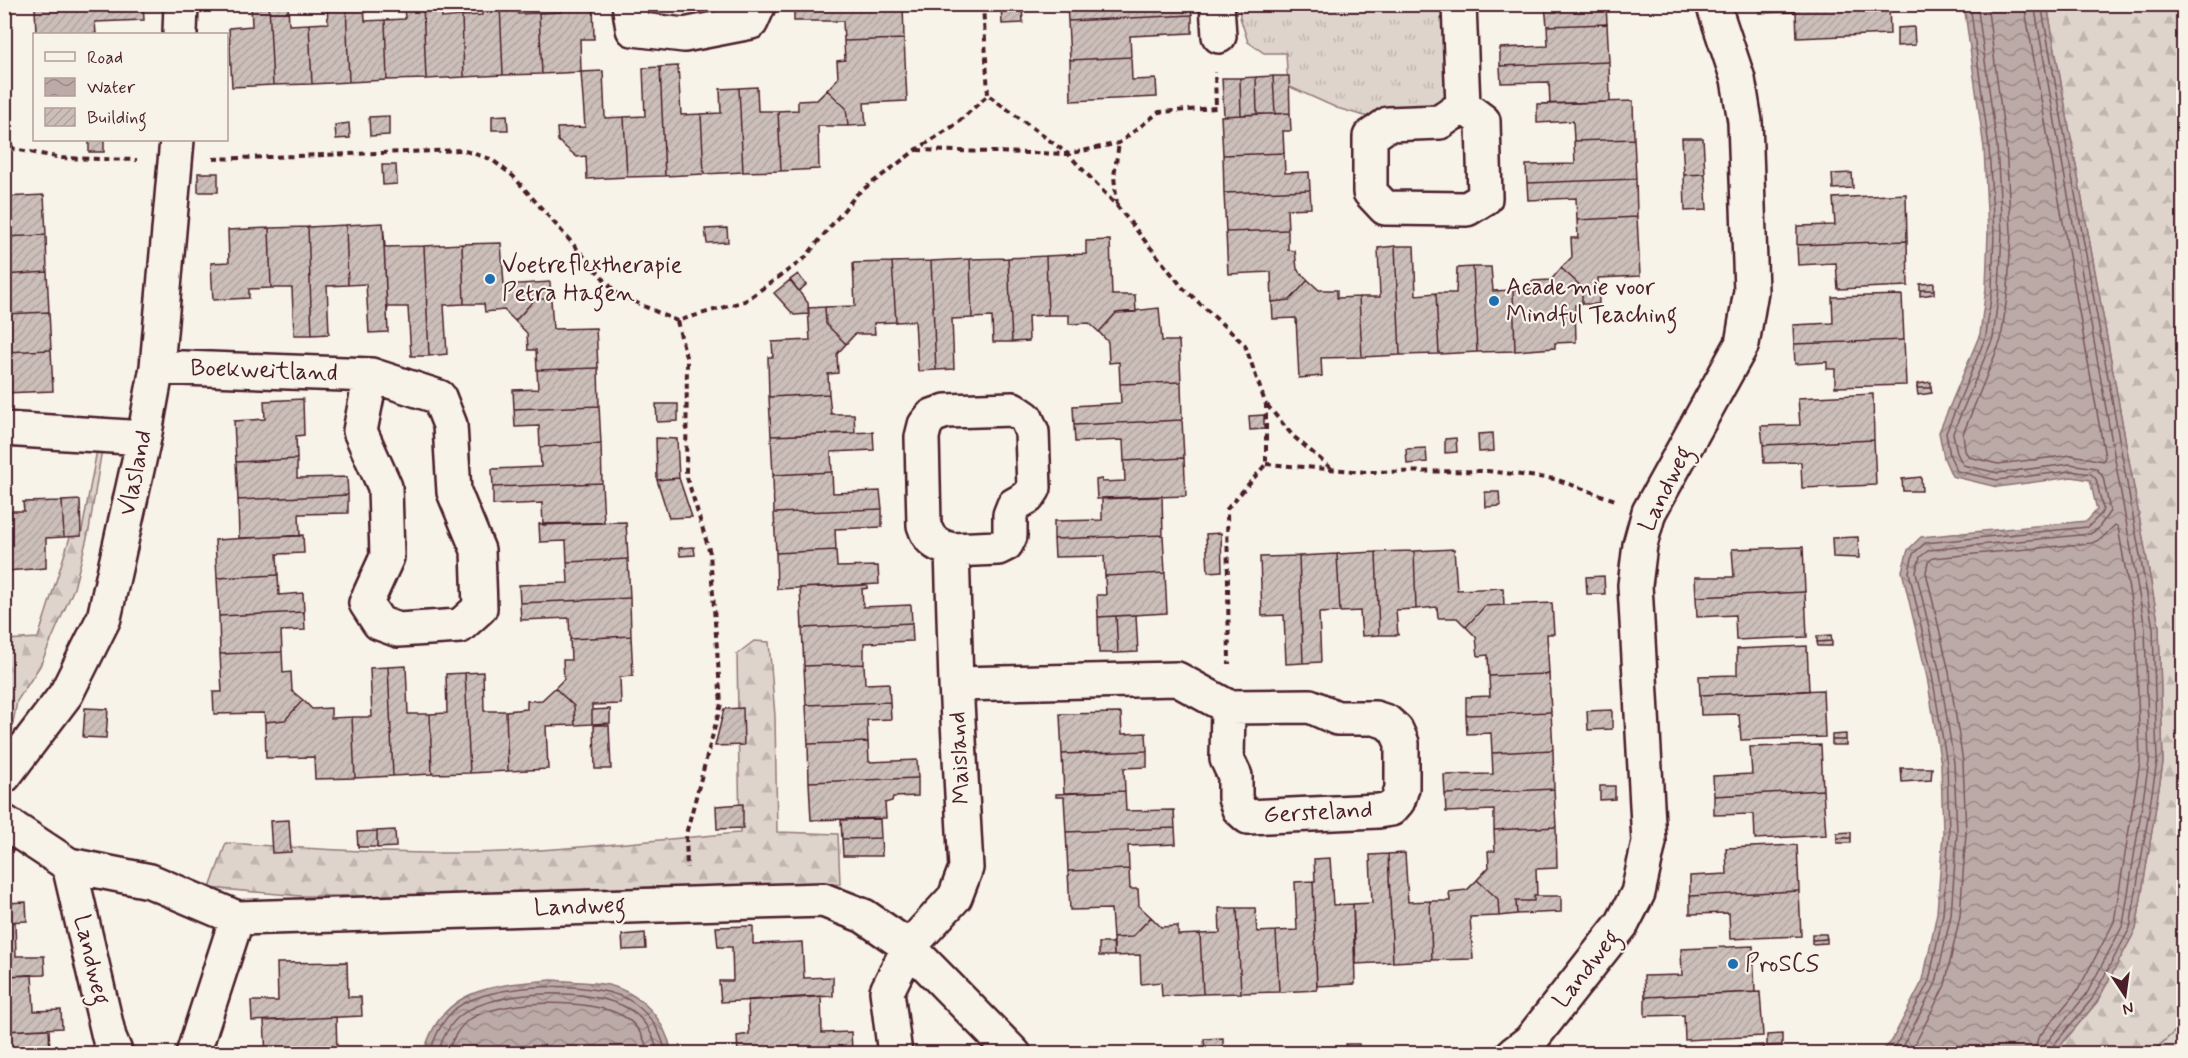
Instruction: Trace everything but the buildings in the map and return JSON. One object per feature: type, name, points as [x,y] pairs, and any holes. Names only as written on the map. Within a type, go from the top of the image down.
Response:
[{"type":"street","points":[[180,33],[181,4]]},
{"type":"street","points":[[628,4],[633,28],[684,35],[751,22],[759,4]]},
{"type":"street","points":[[1459,4],[1463,106]]},
{"type":"street","name":"Landweg","points":[[1513,1053],[1530,1041],[1622,924],[1638,893],[1649,842],[1635,585],[1640,545],[1649,512],[1742,344],[1751,291],[1745,121],[1738,79],[1713,4]]},
{"type":"street","name":"Vlasland","points":[[4,776],[66,694],[104,618],[144,438],[157,367],[177,150]]},
{"type":"street","name":"Boekweitland","points":[[157,367],[371,375],[439,397],[450,425],[454,492],[478,550],[480,608],[460,626],[398,630],[379,623],[366,603],[387,557],[385,487],[360,431],[371,375]]},
{"type":"street","points":[[1013,409],[1026,418],[1032,432],[1034,488],[1028,497],[1014,505],[1010,515],[1010,536],[1006,544],[998,548],[952,550],[936,546],[927,537],[924,525],[922,437],[925,425],[932,416],[946,411],[1013,409]]},
{"type":"street","points":[[4,429],[144,438]]},
{"type":"street","name":"Maisland","points":[[909,947],[955,897],[966,868],[956,684],[952,550]]},
{"type":"street","name":"Gersteland","points":[[956,684],[1177,679],[1228,707],[1310,706],[1337,718],[1375,718],[1387,722],[1396,730],[1402,743],[1402,788],[1398,801],[1391,809],[1378,811],[1248,817],[1239,810],[1235,776],[1227,759],[1228,707]]},
{"type":"street","name":"Landweg","points":[[4,822],[69,865],[150,881],[237,918],[823,900],[864,916],[909,947],[1014,1053]]},
{"type":"street","name":"Landweg","points":[[69,865],[109,1037],[116,1053]]},
{"type":"street","points":[[193,1053],[237,918]]},
{"type":"street","points":[[895,1053],[887,991],[909,947]]},
{"type":"path","points":[[983,4],[988,95]]},
{"type":"path","points":[[916,150],[1068,154],[1119,143],[1159,112],[1216,108],[1214,77],[1218,20]]},
{"type":"path","points":[[4,138],[14,149],[62,158],[177,150],[462,150],[491,159],[513,176],[617,294],[677,321],[745,301],[804,259],[857,194],[916,150],[955,125],[988,95]]},
{"type":"path","points":[[988,95],[1068,154],[1117,206],[1183,288],[1245,345],[1266,405],[1266,464],[1227,509],[1228,707]]},
{"type":"path","points":[[1117,206],[1114,176],[1119,143]]},
{"type":"path","points":[[677,321],[687,361],[686,474],[710,552],[721,704],[686,834],[689,904]]},
{"type":"path","points":[[1266,405],[1293,436],[1333,470]]},
{"type":"path","points":[[1266,464],[1366,472],[1487,471],[1555,479],[1649,512]]},
{"type":"green space","points":[[1239,5],[1445,5],[1449,107],[1378,120],[1337,108],[1288,86],[1286,53],[1264,53],[1248,42],[1240,17]]},
{"type":"green space","points":[[2047,5],[2183,5],[2184,1023],[2151,1053],[2054,1053],[2097,1002],[2136,929],[2163,763],[2159,627]]},
{"type":"green space","points":[[102,449],[89,530],[74,588],[40,666],[17,701],[11,734],[5,742],[5,640],[38,638],[70,537],[81,536],[97,450]]},
{"type":"green space","points":[[754,641],[769,642],[775,716],[777,832],[838,834],[840,884],[654,887],[420,896],[301,896],[210,888],[226,843],[374,852],[463,853],[567,848],[740,833],[737,654]]},
{"type":"green space","points":[[2183,1023],[2183,1053],[2151,1054],[2153,1052]]},
{"type":"water","points":[[1964,5],[2047,5],[2159,627],[2163,763],[2136,929],[2097,1002],[2054,1053],[1880,1053],[1891,1042],[1923,980],[1937,913],[1943,833],[1941,765],[1927,677],[1902,571],[1908,550],[1921,537],[2087,521],[2097,510],[2090,480],[2072,477],[1997,487],[1952,476],[1944,458],[1939,432],[1980,334],[1986,288],[1988,232],[1984,148]]},
{"type":"water","points":[[552,980],[608,985],[632,995],[658,1019],[672,1053],[424,1053],[432,1031],[443,1014],[457,1002],[490,988]]},
{"type":"place","name":"Voetreflextherapie Petra Hagen","points":[[490,279]]},
{"type":"place","name":"Academie voor Mindful Teaching","points":[[1494,301]]},
{"type":"place","name":"ProSCS","points":[[1733,964]]}]
